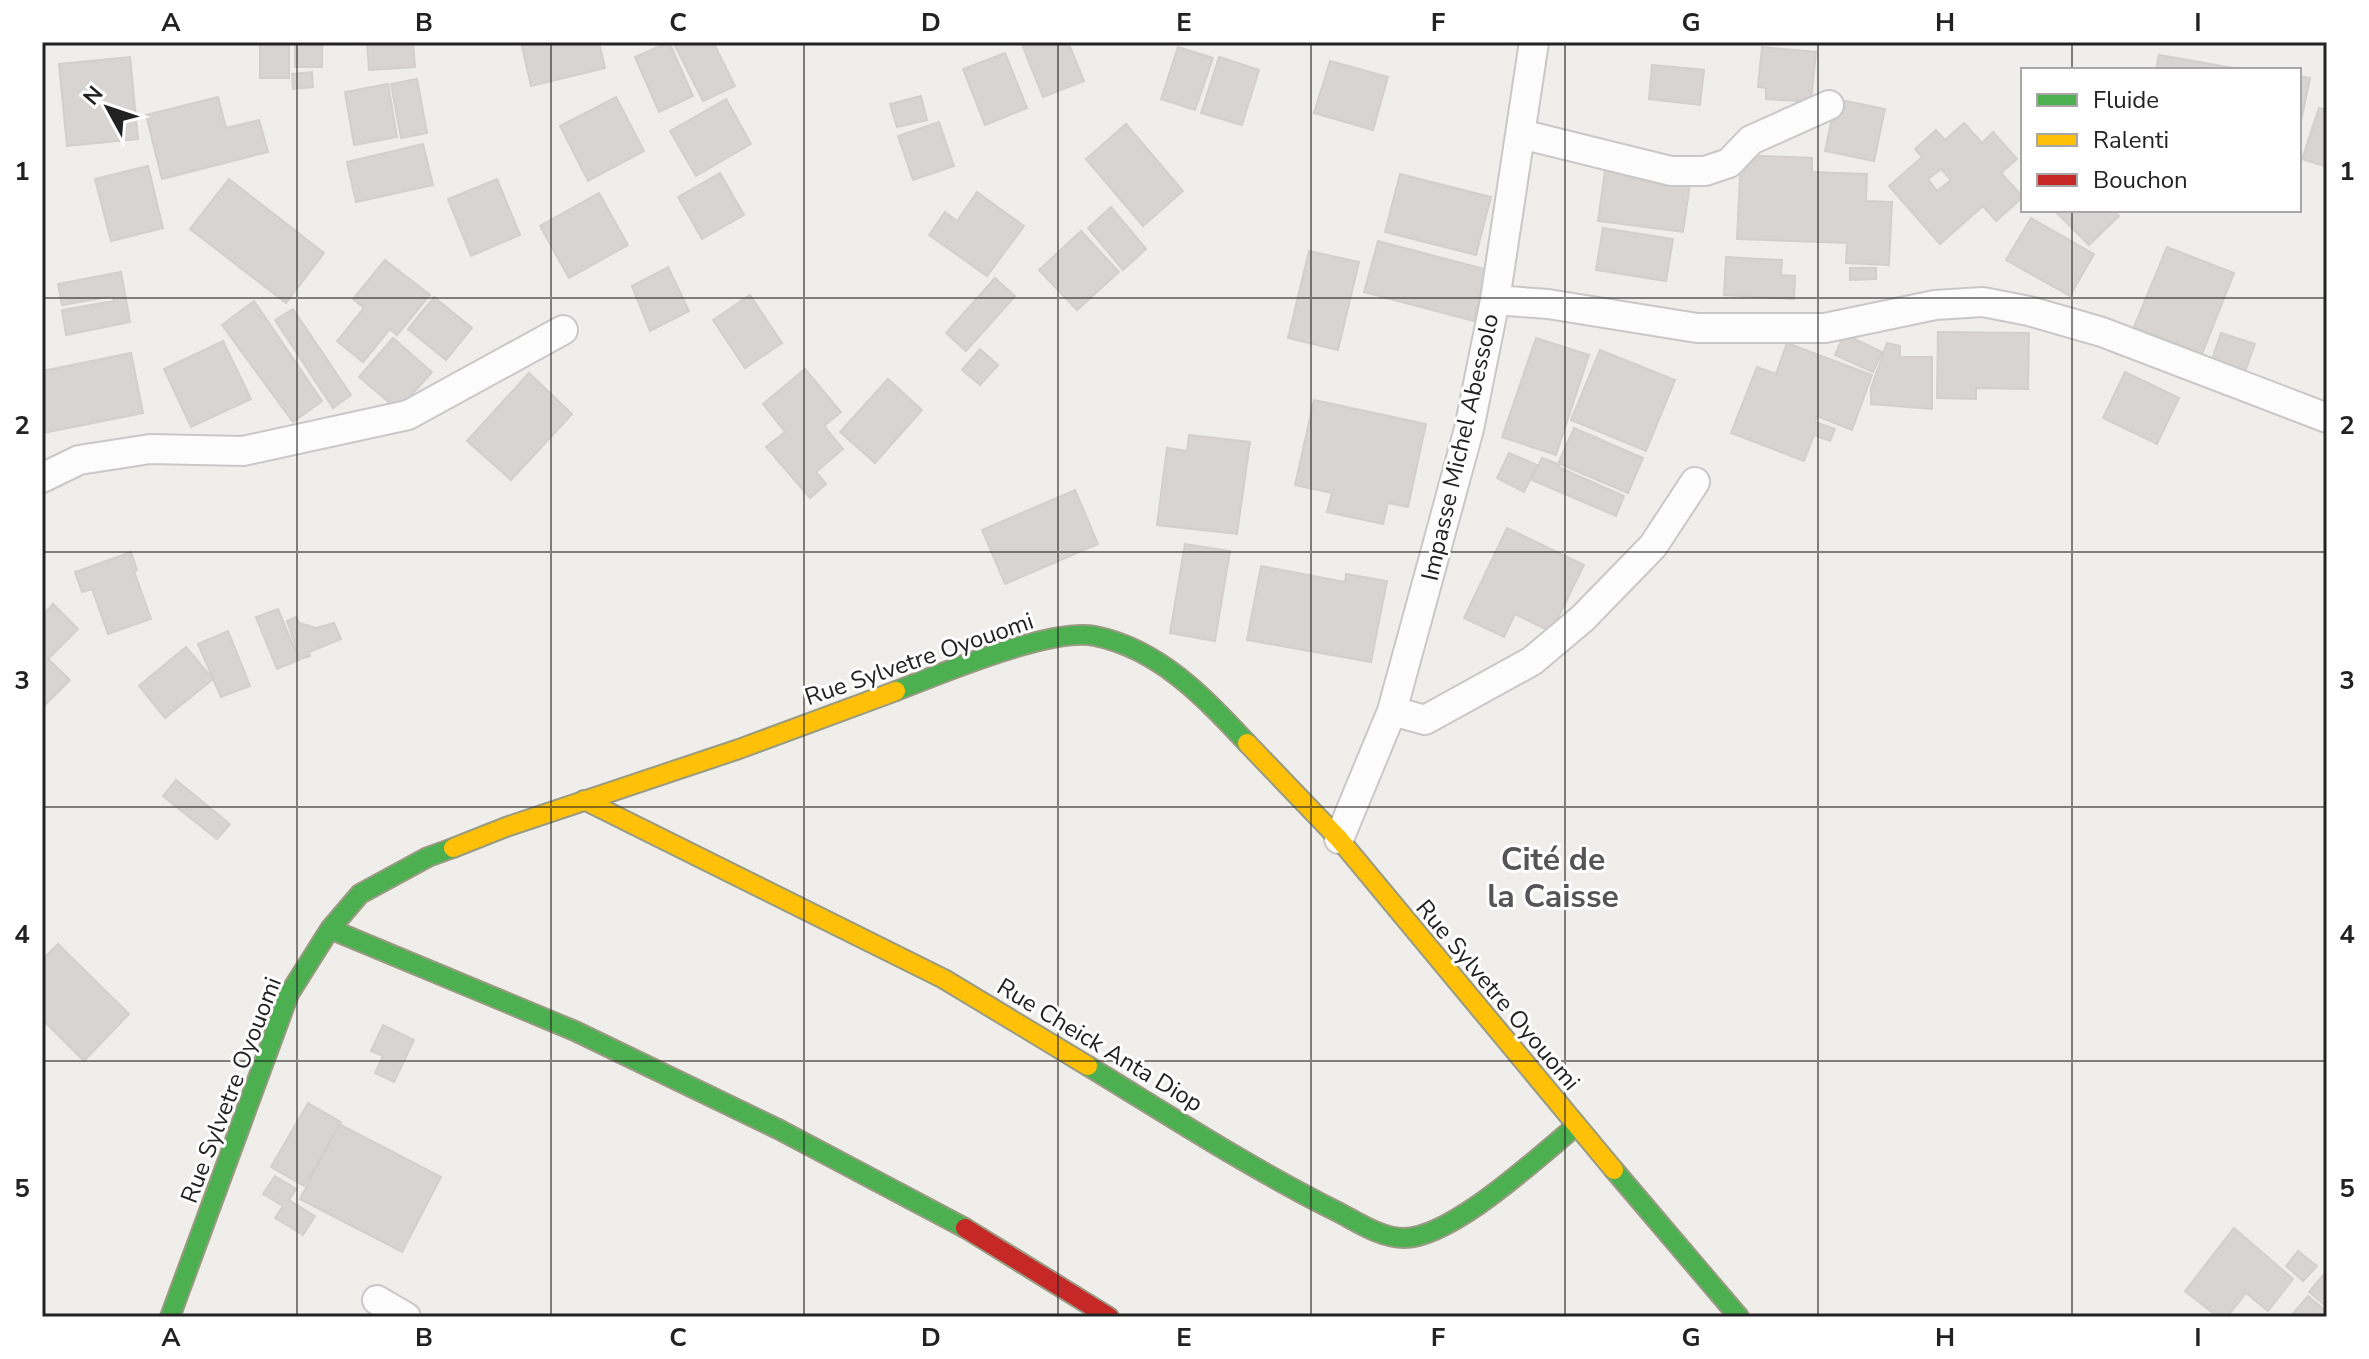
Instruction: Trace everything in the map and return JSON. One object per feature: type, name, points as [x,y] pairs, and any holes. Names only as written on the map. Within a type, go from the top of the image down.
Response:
[{"type":"street","name":"Impasse Michel Abessolo","points":[[1339,839],[1392,711],[1469,429],[1495,300],[1534,42]]},
{"type":"street","points":[[1521,134],[1671,171],[1705,171],[1729,163],[1751,140],[1829,105]]},
{"type":"street","points":[[1495,300],[1548,304],[1697,328],[1825,328],[1935,305],[1983,302],[2029,311],[2102,332],[2327,418]]},
{"type":"street","points":[[42,478],[79,460],[150,449],[243,451],[408,415],[563,330]]},
{"type":"street","points":[[1392,711],[1425,720],[1532,661],[1583,618],[1653,546],[1695,482]]},
{"type":"street","name":"Rue Sylvetre Oyouomi","points":[[170,1317],[289,994],[330,929],[360,894],[428,857],[584,800],[739,749],[970,663],[1045,639],[1092,635],[1141,651],[1185,680],[1339,839],[1576,1126],[1739,1317]]},
{"type":"street","name":"Rue Cheick Anta Diop","points":[[584,800],[944,979],[1280,1183],[1375,1231],[1403,1238],[1426,1233],[1456,1218],[1501,1188],[1576,1126]]},
{"type":"street","points":[[330,929],[575,1031],[780,1130],[976,1234],[1109,1317]]},
{"type":"street","points":[[377,1300],[406,1317]]},
{"type":"building","points":[[260,42],[289,42],[289,78],[260,78]]},
{"type":"building","points":[[295,42],[322,42],[322,67],[295,67]]},
{"type":"building","points":[[367,42],[413,42],[415,67],[369,70]]},
{"type":"building","points":[[521,42],[599,42],[605,68],[531,86]]},
{"type":"building","points":[[669,42],[693,96],[659,112],[635,57]]},
{"type":"building","points":[[673,42],[713,42],[735,86],[703,101]]},
{"type":"building","points":[[1021,42],[1068,42],[1084,81],[1043,97]]},
{"type":"building","points":[[1178,47],[1213,58],[1195,110],[1161,99]]},
{"type":"building","points":[[1762,47],[1816,52],[1811,102],[1766,99],[1766,88],[1758,87]]},
{"type":"building","points":[[1005,53],[1027,108],[985,125],[963,69]]},
{"type":"building","points":[[2159,55],[2234,68],[2156,68]]},
{"type":"building","points":[[130,57],[138,139],[67,146],[59,64]]},
{"type":"building","points":[[1219,57],[1259,70],[1242,125],[1201,113]]},
{"type":"building","points":[[1330,61],[1388,77],[1373,130],[1314,113]]},
{"type":"building","points":[[1652,65],[1704,70],[1700,105],[1649,99]]},
{"type":"building","points":[[312,72],[313,87],[293,89],[292,74]]},
{"type":"building","points":[[2301,76],[2310,78],[2301,121]]},
{"type":"building","points":[[417,79],[427,133],[401,138],[391,84]]},
{"type":"building","points":[[388,84],[397,137],[354,145],[345,92]]},
{"type":"building","points":[[921,96],[927,120],[897,127],[890,104]]},
{"type":"building","points":[[218,97],[226,128],[259,120],[268,152],[162,179],[146,115]]},
{"type":"building","points":[[616,97],[644,151],[588,181],[560,126]]},
{"type":"building","points":[[726,99],[751,144],[696,176],[670,131]]},
{"type":"building","points":[[1836,99],[1885,109],[1874,161],[1825,151]]},
{"type":"building","points":[[2319,108],[2327,110],[2327,167],[2302,159]]},
{"type":"building","points":[[939,122],[954,166],[913,180],[898,136]]},
{"type":"building","points":[[1964,123],[1982,143],[1993,132],[2017,159],[2001,173],[2021,195],[2021,199],[1996,221],[1983,206],[1940,244],[1889,186],[1922,157],[1915,149],[1936,130],[1945,140]],"holes":[[[1941,169],[1951,180],[1937,191],[1928,179]]]},
{"type":"building","points":[[1126,124],[1183,191],[1143,226],[1086,159]]},
{"type":"building","points":[[423,144],[433,185],[356,202],[347,162]]},
{"type":"building","points":[[1741,155],[1812,158],[1812,172],[1867,174],[1866,201],[1892,202],[1889,265],[1846,263],[1847,243],[1737,239]]},
{"type":"building","points":[[148,166],[163,228],[111,241],[95,179]]},
{"type":"building","points":[[1605,171],[1690,183],[1683,232],[1598,221]]},
{"type":"building","points":[[720,173],[744,215],[702,239],[678,197]]},
{"type":"building","points":[[1400,174],[1491,197],[1476,255],[1385,232]]},
{"type":"building","points":[[229,179],[324,253],[286,303],[190,229]]},
{"type":"building","points":[[497,179],[520,235],[471,256],[448,199]]},
{"type":"building","points":[[977,192],[1024,226],[987,276],[929,235],[945,212],[957,221]]},
{"type":"building","points":[[599,193],[628,245],[569,278],[540,226]]},
{"type":"building","points":[[1111,207],[1146,249],[1123,270],[1088,228]]},
{"type":"building","points":[[2056,212],[2115,212],[2119,216],[2089,245]]},
{"type":"building","points":[[2031,218],[2094,254],[2070,296],[2006,260]]},
{"type":"building","points":[[1603,228],[1673,239],[1666,281],[1596,270]]},
{"type":"building","points":[[1081,231],[1119,272],[1077,310],[1039,270]]},
{"type":"building","points":[[1378,241],[1488,270],[1474,321],[1364,292]]},
{"type":"building","points":[[2167,247],[2234,273],[2202,354],[2134,327]]},
{"type":"building","points":[[1309,251],[1359,262],[1338,350],[1288,338]]},
{"type":"building","points":[[1726,257],[1782,260],[1781,275],[1795,276],[1794,299],[1724,295]]},
{"type":"building","points":[[385,260],[430,295],[397,335],[390,329],[363,362],[337,341],[364,308],[353,299]]},
{"type":"building","points":[[668,267],[689,311],[650,331],[632,286]]},
{"type":"building","points":[[1850,268],[1876,268],[1876,279],[1850,280]]},
{"type":"building","points":[[121,272],[130,322],[66,335],[62,310],[114,301],[113,296],[62,305],[58,284]]},
{"type":"building","points":[[995,278],[1015,296],[966,351],[946,333]]},
{"type":"building","points":[[750,295],[782,343],[745,368],[713,320]]},
{"type":"building","points":[[434,297],[472,328],[446,360],[408,329]]},
{"type":"building","points":[[254,301],[322,401],[293,422],[222,325]]},
{"type":"building","points":[[293,309],[351,395],[333,408],[275,320]]},
{"type":"building","points":[[1938,332],[2029,333],[2028,389],[1976,388],[1976,399],[1937,398]]},
{"type":"building","points":[[2221,333],[2255,344],[2242,380],[2209,368]]},
{"type":"building","points":[[1844,334],[1882,352],[1873,372],[1835,355]]},
{"type":"building","points":[[393,338],[432,372],[398,410],[359,377]]},
{"type":"building","points":[[1536,338],[1589,355],[1556,455],[1502,437]]},
{"type":"building","points":[[223,341],[251,399],[191,427],[164,369]]},
{"type":"building","points":[[1787,343],[1872,375],[1852,430],[1817,416],[1815,422],[1835,429],[1830,441],[1814,435],[1804,461],[1731,433],[1757,367],[1776,374]]},
{"type":"building","points":[[1887,343],[1900,346],[1900,357],[1932,357],[1932,409],[1871,404],[1871,388]]},
{"type":"building","points":[[980,349],[998,365],[980,385],[962,370]]},
{"type":"building","points":[[1600,350],[1675,380],[1646,451],[1571,420]]},
{"type":"building","points":[[131,353],[143,413],[43,433],[42,371]]},
{"type":"building","points":[[805,369],[841,412],[824,426],[843,449],[816,472],[826,484],[810,498],[766,447],[785,432],[763,404]]},
{"type":"building","points":[[2125,372],[2179,398],[2157,444],[2103,418]]},
{"type":"building","points":[[529,373],[572,414],[511,480],[467,441]]},
{"type":"building","points":[[888,379],[922,410],[875,463],[840,432]]},
{"type":"building","points":[[1314,400],[1426,424],[1408,507],[1388,503],[1383,524],[1327,512],[1332,493],[1295,485]]},
{"type":"building","points":[[1574,428],[1643,458],[1628,493],[1560,464],[1558,467],[1624,496],[1616,516],[1532,480],[1542,458],[1558,464]]},
{"type":"building","points":[[1189,435],[1250,442],[1237,534],[1157,525],[1167,448],[1187,451]]},
{"type":"building","points":[[1509,453],[1537,465],[1524,492],[1497,478]]},
{"type":"building","points":[[1075,490],[1098,544],[1005,584],[982,530]]},
{"type":"building","points":[[1507,528],[1584,565],[1551,632],[1515,614],[1504,637],[1464,618]]},
{"type":"building","points":[[1185,544],[1230,551],[1215,641],[1170,633]]},
{"type":"building","points":[[131,552],[137,570],[134,571],[151,619],[108,634],[92,589],[82,592],[75,572]]},
{"type":"building","points":[[1261,566],[1345,582],[1346,574],[1387,581],[1371,662],[1247,640]]},
{"type":"building","points":[[53,604],[78,629],[48,659],[70,680],[42,708],[42,616]]},
{"type":"building","points":[[278,609],[299,660],[277,669],[256,617]]},
{"type":"building","points":[[296,617],[299,623],[316,628],[334,623],[341,639],[300,659],[287,621]]},
{"type":"building","points":[[228,631],[250,686],[221,697],[198,644]]},
{"type":"building","points":[[186,647],[213,679],[165,718],[139,686]]},
{"type":"building","points":[[176,780],[230,824],[217,839],[163,796]]},
{"type":"building","points":[[58,944],[129,1014],[84,1061],[42,1019],[42,960]]},
{"type":"building","points":[[383,1025],[414,1040],[394,1082],[375,1073],[383,1056],[371,1051]]},
{"type":"building","points":[[308,1103],[341,1122],[304,1186],[271,1167]]},
{"type":"building","points":[[339,1124],[441,1177],[402,1252],[300,1199]]},
{"type":"building","points":[[275,1176],[296,1189],[289,1200],[315,1216],[303,1235],[275,1218],[283,1206],[263,1194]]},
{"type":"building","points":[[2234,1228],[2293,1279],[2268,1311],[2246,1293],[2227,1317],[2218,1317],[2185,1291]]},
{"type":"building","points":[[2298,1251],[2317,1266],[2303,1281],[2286,1266]]},
{"type":"building","points":[[2327,1274],[2327,1307],[2309,1292]]},
{"type":"building","points":[[2308,1296],[2327,1312],[2327,1317],[2290,1317]]},
{"type":"traffic: fast","points":[[896,691],[1024,645],[1052,638],[1095,636],[1118,642],[1160,663],[1197,692],[1247,743]]},
{"type":"traffic: fast","points":[[170,1317],[289,994],[330,929],[360,894],[428,857],[453,848]]},
{"type":"traffic: fast","points":[[330,929],[575,1031],[780,1130],[965,1228]]},
{"type":"traffic: fast","points":[[1088,1066],[1272,1177],[1368,1228],[1395,1237],[1424,1234],[1469,1211],[1576,1126]]},
{"type":"traffic: fast","points":[[1614,1170],[1739,1317]]},
{"type":"traffic: slow","points":[[453,848],[896,691]]},
{"type":"traffic: slow","points":[[1247,743],[1339,839],[1614,1170]]},
{"type":"traffic: slow","points":[[584,800],[944,979],[1088,1066]]},
{"type":"traffic: jam","points":[[965,1228],[1109,1317]]},
{"type":"district","name":"Cité de la Caisse","points":[[1553,878]]}]
